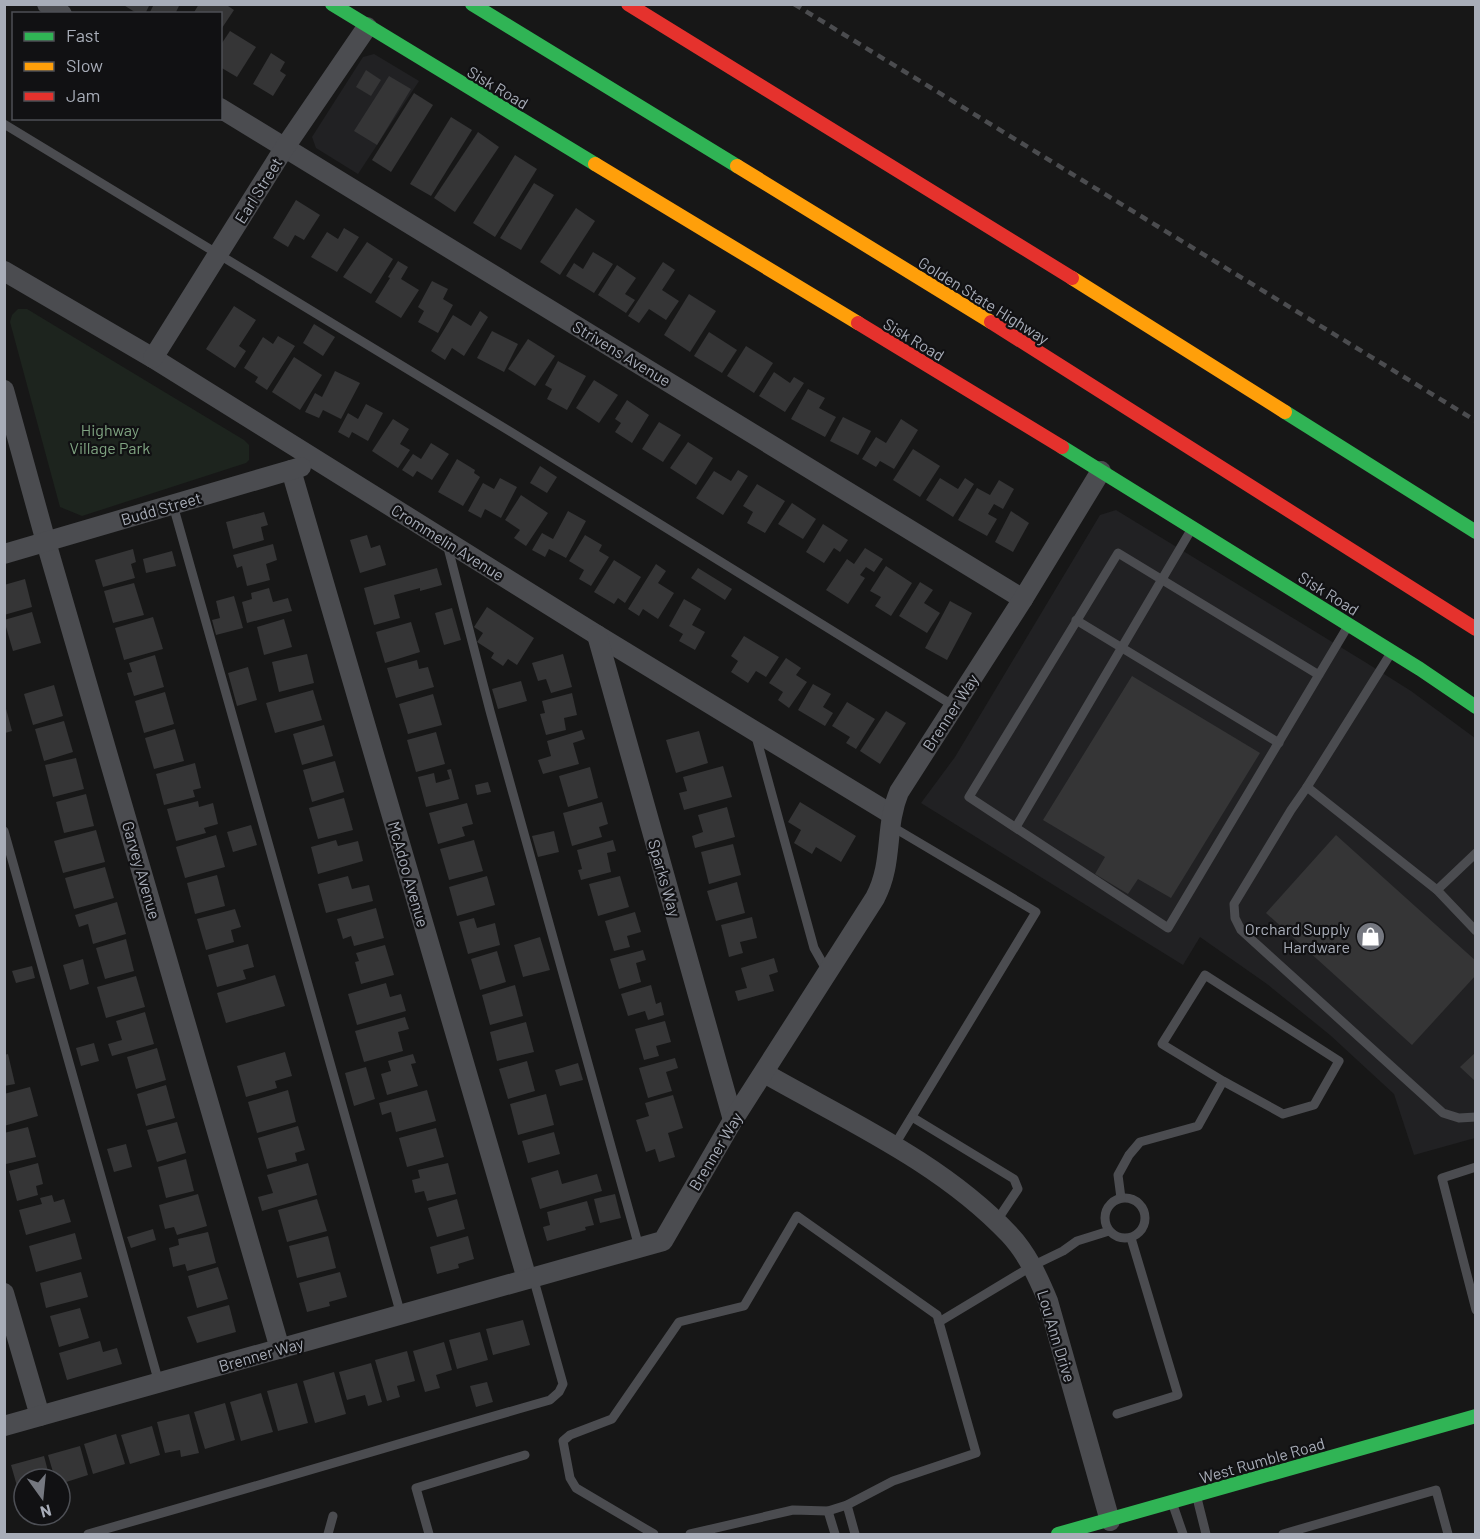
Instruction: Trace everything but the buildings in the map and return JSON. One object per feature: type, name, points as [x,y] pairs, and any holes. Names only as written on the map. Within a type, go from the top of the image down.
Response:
[{"type":"main road","name":"Sisk Road","points":[[332,4],[1101,471],[1392,651],[1476,707]]},
{"type":"main road","name":"Golden State Highway","points":[[472,4],[1004,330],[1476,629]]},
{"type":"main road","points":[[628,4],[956,206],[1476,532]]},
{"type":"main road","name":"West Rumble Road","points":[[1058,1534],[1476,1416]]},
{"type":"street","name":"Earl Street","points":[[153,358],[285,147],[367,27]]},
{"type":"street","name":"Strivens Avenue","points":[[222,109],[1023,598]]},
{"type":"street","name":"Crommelin Avenue","points":[[4,271],[153,358],[597,636],[754,730],[891,820]]},
{"type":"street","name":"Garvey Avenue","points":[[4,390],[280,1349]]},
{"type":"street","name":"Budd Street","points":[[4,554],[318,462]]},
{"type":"street","name":"McAdoo Avenue","points":[[291,470],[530,1278]]},
{"type":"street","name":"Brenner Way","points":[[4,1426],[663,1241],[733,1120],[826,971],[875,898],[883,882],[891,820],[899,792],[1101,471]]},
{"type":"street","name":"Sparks Way","points":[[597,636],[733,1120]]},
{"type":"street","name":"Lou Ann Drive","points":[[764,1073],[894,1146],[951,1182],[1010,1234],[1032,1266],[1048,1301],[1110,1521]]},
{"type":"street","points":[[4,1293],[40,1416]]},
{"type":"lane","points":[[4,124],[511,432],[954,706]]},
{"type":"lane","points":[[173,505],[401,1315]]},
{"type":"lane","points":[[1016,827],[1193,528]]},
{"type":"lane","points":[[446,540],[490,711],[639,1247]]},
{"type":"lane","points":[[1319,675],[1118,553],[969,797],[1168,928],[1349,625]]},
{"type":"lane","points":[[1076,620],[1279,742]]},
{"type":"lane","points":[[1392,651],[1234,904],[1235,918],[1240,930],[1443,1113],[1460,1118],[1476,1117]]},
{"type":"lane","points":[[754,730],[814,948],[826,971]]},
{"type":"lane","points":[[1307,787],[1437,890],[1476,931]]},
{"type":"lane","points":[[891,820],[1036,912],[894,1146]]},
{"type":"lane","points":[[4,831],[159,1383]]},
{"type":"lane","points":[[1437,890],[1476,853]]},
{"type":"lane","points":[[1205,975],[1340,1061],[1314,1105],[1283,1114],[1223,1081],[1162,1044],[1205,975]]},
{"type":"lane","points":[[1121,1198],[1118,1175],[1140,1142],[1198,1126],[1223,1081]]},
{"type":"lane","points":[[912,1117],[1014,1179],[1018,1189],[996,1222]]},
{"type":"lane","points":[[1476,1167],[1442,1178],[1476,1310]]},
{"type":"lane","points":[[1121,1198],[1135,1200],[1144,1210],[1146,1217],[1142,1230],[1131,1238],[1119,1238],[1109,1231],[1106,1225],[1106,1211],[1110,1205],[1121,1198]]},
{"type":"lane","points":[[654,1534],[576,1488],[570,1478],[563,1441],[570,1435],[612,1419],[679,1322],[744,1306],[797,1216],[937,1315],[976,1454],[893,1481],[847,1505],[828,1511],[793,1510],[690,1534]]},
{"type":"lane","points":[[939,1322],[1077,1241],[1109,1231]]},
{"type":"lane","points":[[1117,1414],[1178,1395],[1131,1238]]},
{"type":"lane","points":[[88,1534],[550,1400],[559,1392],[563,1384],[530,1278]]},
{"type":"lane","points":[[429,1534],[416,1488],[525,1455]]},
{"type":"lane","points":[[1283,1534],[1436,1490],[1448,1534]]},
{"type":"lane","points":[[1196,1496],[1206,1534]]},
{"type":"lane","points":[[1172,1503],[1183,1534]]},
{"type":"lane","points":[[847,1505],[855,1534]]},
{"type":"lane","points":[[828,1511],[835,1534]]},
{"type":"lane","points":[[328,1534],[333,1516]]},
{"type":"shaded area","points":[[374,54],[419,81],[358,174],[316,148],[312,137],[363,57]]},
{"type":"shaded area","points":[[1116,510],[1411,691],[1475,738],[1475,1138],[1414,1155],[1394,1094],[1330,1035],[1267,984],[1200,937],[1183,965],[921,803],[955,757],[1100,515]]},
{"type":"green space","name":"Highway Village Park","points":[[18,309],[27,309],[244,440],[249,445],[249,460],[246,463],[82,516],[60,507],[10,322],[12,315]]},
{"type":"railway","points":[[794,4],[1476,421]]},
{"type":"traffic: fast","points":[[332,4],[595,164]]},
{"type":"traffic: fast","points":[[472,4],[737,166]]},
{"type":"traffic: fast","points":[[1285,412],[1476,532]]},
{"type":"traffic: fast","points":[[1062,447],[1420,669],[1476,707]]},
{"type":"traffic: fast","points":[[1058,1534],[1476,1416]]},
{"type":"traffic: slow","points":[[595,164],[858,323]]},
{"type":"traffic: slow","points":[[737,166],[991,322]]},
{"type":"traffic: slow","points":[[1072,278],[1285,412]]},
{"type":"traffic: jam","points":[[628,4],[1072,278]]},
{"type":"traffic: jam","points":[[991,322],[1476,629]]},
{"type":"traffic: jam","points":[[858,323],[1062,447]]},
{"type":"place","name":"Orchard Supply Hardware","points":[[1371,937]]}]
